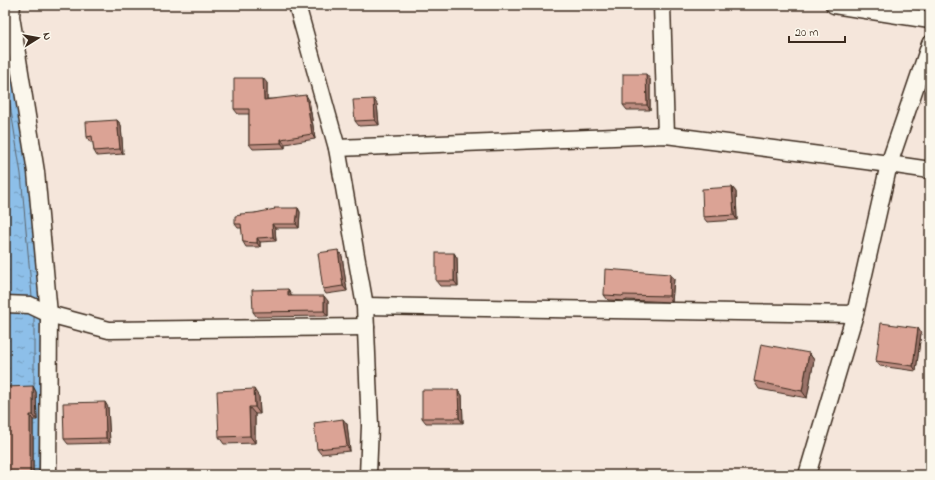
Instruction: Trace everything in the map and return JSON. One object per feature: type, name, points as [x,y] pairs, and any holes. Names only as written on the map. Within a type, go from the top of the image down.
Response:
[{"type":"street","points":[[12,5],[11,16],[36,172],[49,314],[48,475]]},
{"type":"street","points":[[296,5],[337,148],[365,306],[370,426],[368,475]]},
{"type":"street","points":[[662,5],[666,135]]},
{"type":"street","points":[[834,5],[930,20]]},
{"type":"street","points":[[807,475],[855,314],[889,164],[930,44]]},
{"type":"street","points":[[337,148],[666,135],[930,170]]},
{"type":"street","points":[[5,304],[30,305],[49,314],[108,330],[366,326]]},
{"type":"street","points":[[365,306],[855,314]]},
{"type":"water","points":[[5,5],[36,172],[48,475],[5,475]]},
{"type":"building","points":[[623,74],[646,74],[647,105],[623,105]]},
{"type":"building","points":[[234,78],[263,78],[264,100],[306,95],[312,134],[281,139],[281,143],[249,144],[249,109],[234,109]]},
{"type":"building","points":[[374,99],[375,120],[355,121],[353,100]]},
{"type":"building","points":[[117,120],[120,149],[94,151],[92,136],[87,137],[86,122]]},
{"type":"building","points":[[732,187],[734,215],[703,217],[702,189]]},
{"type":"building","points":[[274,208],[298,208],[296,224],[272,224],[273,237],[257,238],[257,243],[243,242],[241,224],[235,224],[235,216],[275,209]]},
{"type":"building","points":[[338,250],[343,286],[323,289],[318,253]]},
{"type":"building","points":[[436,253],[454,253],[454,281],[436,281]]},
{"type":"building","points":[[605,269],[670,274],[669,296],[604,295]]},
{"type":"building","points":[[288,289],[288,296],[324,296],[324,311],[253,312],[252,290]]},
{"type":"building","points":[[881,323],[918,328],[913,366],[876,361]]},
{"type":"building","points":[[761,344],[809,353],[802,391],[754,381]]},
{"type":"building","points":[[33,386],[33,415],[30,415],[30,473],[33,473],[33,475],[5,475],[5,387]]},
{"type":"building","points":[[254,389],[255,407],[249,407],[250,436],[219,437],[217,391]]},
{"type":"building","points":[[422,390],[458,390],[459,418],[422,418]]},
{"type":"building","points":[[105,402],[106,438],[64,439],[63,403]]},
{"type":"building","points":[[343,419],[347,446],[317,449],[314,423]]}]
